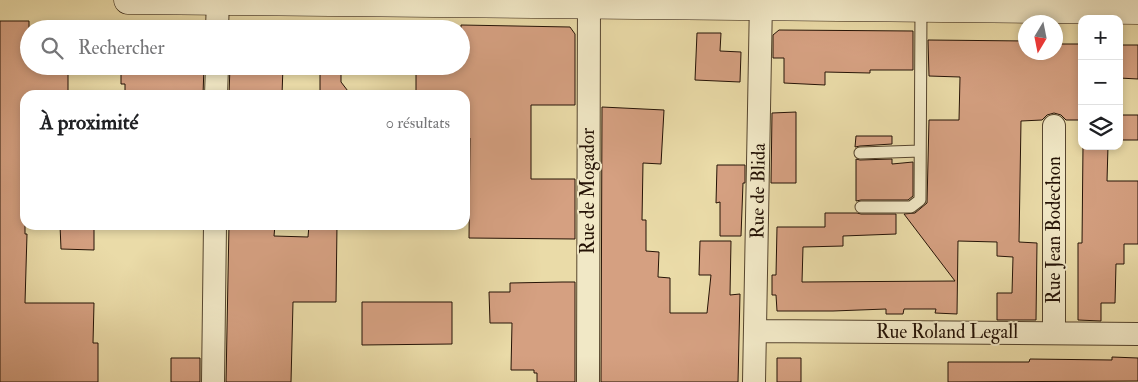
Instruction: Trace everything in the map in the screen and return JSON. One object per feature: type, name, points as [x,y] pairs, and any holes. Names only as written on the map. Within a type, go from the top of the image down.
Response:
[{"type":"main road","points":[[128,0],[761,3],[921,8],[1138,10]]},
{"type":"street","points":[[217,20],[218,0]]},
{"type":"street","name":"Rue de Mogador","points":[[588,382],[589,2]]},
{"type":"street","name":"Rue de Blida","points":[[754,382],[761,3]]},
{"type":"street","points":[[216,90],[217,75]]},
{"type":"street","name":"Rue Jean Bodechon","points":[[1054,126],[1054,333]]},
{"type":"street","points":[[214,382],[215,230]]},
{"type":"street","name":"Rue Roland Legall","points":[[755,331],[1138,334]]},
{"type":"lane","points":[[861,207],[911,207],[920,200],[921,8]]},
{"type":"lane","points":[[860,153],[920,152]]},
{"type":"building","points":[[0,21],[20,21],[20,75],[68,75],[68,90],[20,90],[20,230],[25,230],[25,234],[27,234],[25,303],[94,303],[93,343],[98,343],[98,382],[0,382]]},
{"type":"building","points":[[470,25],[570,27],[575,34],[575,105],[531,105],[531,179],[575,179],[575,239],[469,238],[470,90],[416,90],[416,75],[470,75]]},
{"type":"building","points":[[779,30],[913,31],[913,70],[870,70],[870,73],[825,72],[825,85],[784,83],[784,58],[773,58],[773,35]]},
{"type":"building","points":[[697,33],[721,33],[720,51],[741,52],[740,82],[695,80]]},
{"type":"building","points":[[928,40],[1018,41],[1018,60],[1063,60],[1063,44],[1078,44],[1078,120],[1066,120],[1061,115],[1054,113],[1047,115],[1042,120],[1021,121],[1019,242],[1037,243],[1036,320],[997,320],[997,293],[1012,293],[1013,257],[997,256],[997,242],[958,241],[957,314],[935,313],[936,309],[904,309],[903,314],[886,314],[886,309],[777,311],[776,295],[772,295],[772,275],[776,275],[777,227],[825,227],[825,213],[896,214],[896,234],[843,236],[843,246],[803,247],[802,282],[955,281],[904,214],[915,213],[927,203],[929,120],[959,120],[960,77],[929,76]]},
{"type":"building","points":[[1123,45],[1138,45],[1138,79],[1123,78]]},
{"type":"building","points":[[121,75],[204,75],[203,90],[125,90],[125,84],[121,84]]},
{"type":"building","points":[[230,75],[283,75],[282,90],[229,90]]},
{"type":"building","points":[[320,75],[341,75],[341,82],[347,90],[320,90]]},
{"type":"building","points":[[602,107],[664,110],[661,164],[643,163],[642,220],[646,220],[646,251],[659,252],[658,277],[670,278],[670,313],[707,313],[711,275],[699,275],[700,241],[731,241],[730,295],[740,294],[738,382],[601,382]]},
{"type":"building","points":[[796,112],[796,183],[771,183],[772,113]]},
{"type":"building","points":[[1123,115],[1138,115],[1138,140],[1123,140]]},
{"type":"building","points":[[856,136],[892,136],[892,144],[855,147]]},
{"type":"building","points":[[1083,150],[1108,150],[1107,181],[1138,181],[1138,244],[1124,244],[1124,264],[1116,264],[1115,303],[1101,303],[1101,321],[1078,320],[1078,243],[1082,243]]},
{"type":"building","points":[[856,159],[892,159],[892,164],[913,162],[913,196],[908,200],[856,201]]},
{"type":"building","points":[[717,165],[745,165],[741,236],[720,236],[720,202],[716,203]]},
{"type":"building","points":[[60,230],[94,230],[94,250],[61,249]]},
{"type":"building","points":[[229,230],[275,230],[274,236],[308,237],[309,230],[337,230],[336,302],[293,302],[291,382],[226,382]]},
{"type":"building","points":[[575,282],[575,382],[537,382],[537,373],[534,373],[534,370],[511,370],[512,323],[490,323],[489,292],[510,292],[510,283]]},
{"type":"building","points":[[362,302],[452,302],[452,344],[362,345]]},
{"type":"building","points":[[1112,357],[1138,358],[1138,381],[948,382],[948,362],[1029,362],[1030,359],[1112,360]]},
{"type":"building","points":[[171,358],[200,358],[200,382],[171,382]]},
{"type":"building","points":[[777,358],[801,358],[801,382],[777,382]]}]
